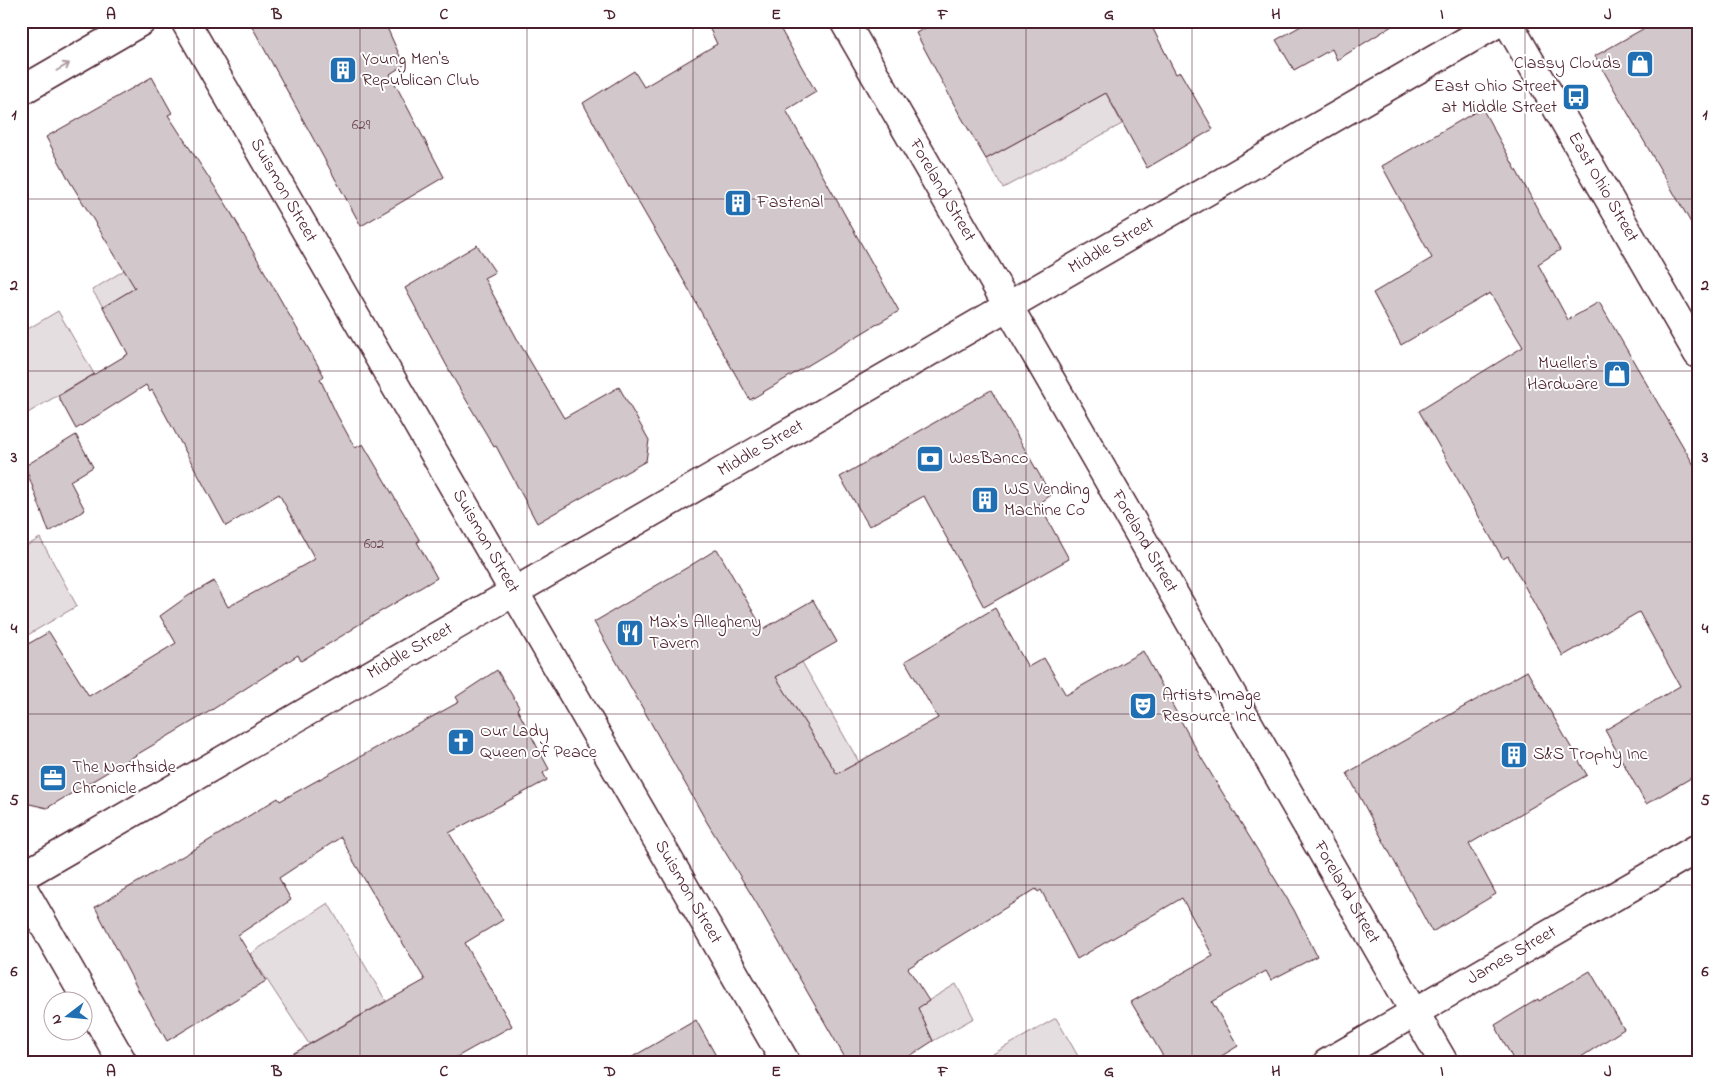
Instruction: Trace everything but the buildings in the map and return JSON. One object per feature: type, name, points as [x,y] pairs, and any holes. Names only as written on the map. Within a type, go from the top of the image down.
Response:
[{"type":"street","points":[[21,91],[142,21]]},
{"type":"street","name":"Suismon Street","points":[[185,21],[786,1063]]},
{"type":"street","name":"Foreland Street","points":[[844,21],[1444,1063]]},
{"type":"street","name":"Middle Street","points":[[21,878],[1502,21]]},
{"type":"street","name":"East Ohio Street","points":[[1507,21],[1698,354]]},
{"type":"street","name":"James Street","points":[[1327,1063],[1698,848]]},
{"type":"street","points":[[21,885],[123,1063]]},
{"type":"shaded area","points":[[1106,93],[1122,124],[1003,188],[986,159]]},
{"type":"shaded area","points":[[227,207],[240,227],[103,307],[92,290]]},
{"type":"shaded area","points":[[58,311],[94,374],[21,417],[21,333]]},
{"type":"shaded area","points":[[40,538],[77,606],[21,639],[21,549]]},
{"type":"shaded area","points":[[802,662],[859,762],[822,782],[754,768],[812,735],[795,707],[679,771],[757,688]]},
{"type":"shaded area","points":[[328,903],[386,1001],[309,1044],[250,954]]},
{"type":"shaded area","points":[[956,984],[974,1018],[933,1041],[924,1022],[901,1035],[893,1022]]},
{"type":"shaded area","points":[[1056,1018],[1082,1063],[977,1063]]},
{"type":"place","name":"Classy Clouds","points":[[1640,64]]},
{"type":"place","name":"Young Men's Republican Club","points":[[343,70]]},
{"type":"place","name":"East Ohio Street at Middle Street","points":[[1576,97]]},
{"type":"place","name":"Fastenal","points":[[738,203]]},
{"type":"place","name":"Mueller's Hardware","points":[[1617,374]]},
{"type":"place","name":"WesBanco","points":[[930,459]]},
{"type":"place","name":"WS Vending Machine Co","points":[[985,500]]},
{"type":"place","name":"Max's Allegheny Tavern","points":[[630,633]]},
{"type":"place","name":"Artists Image Resource Inc","points":[[1143,706]]},
{"type":"place","name":"Our Lady Queen of Peace","points":[[461,742]]},
{"type":"place","name":"S&S Trophy Inc","points":[[1514,755]]},
{"type":"place","name":"The Northside Chronicle","points":[[53,778]]}]
